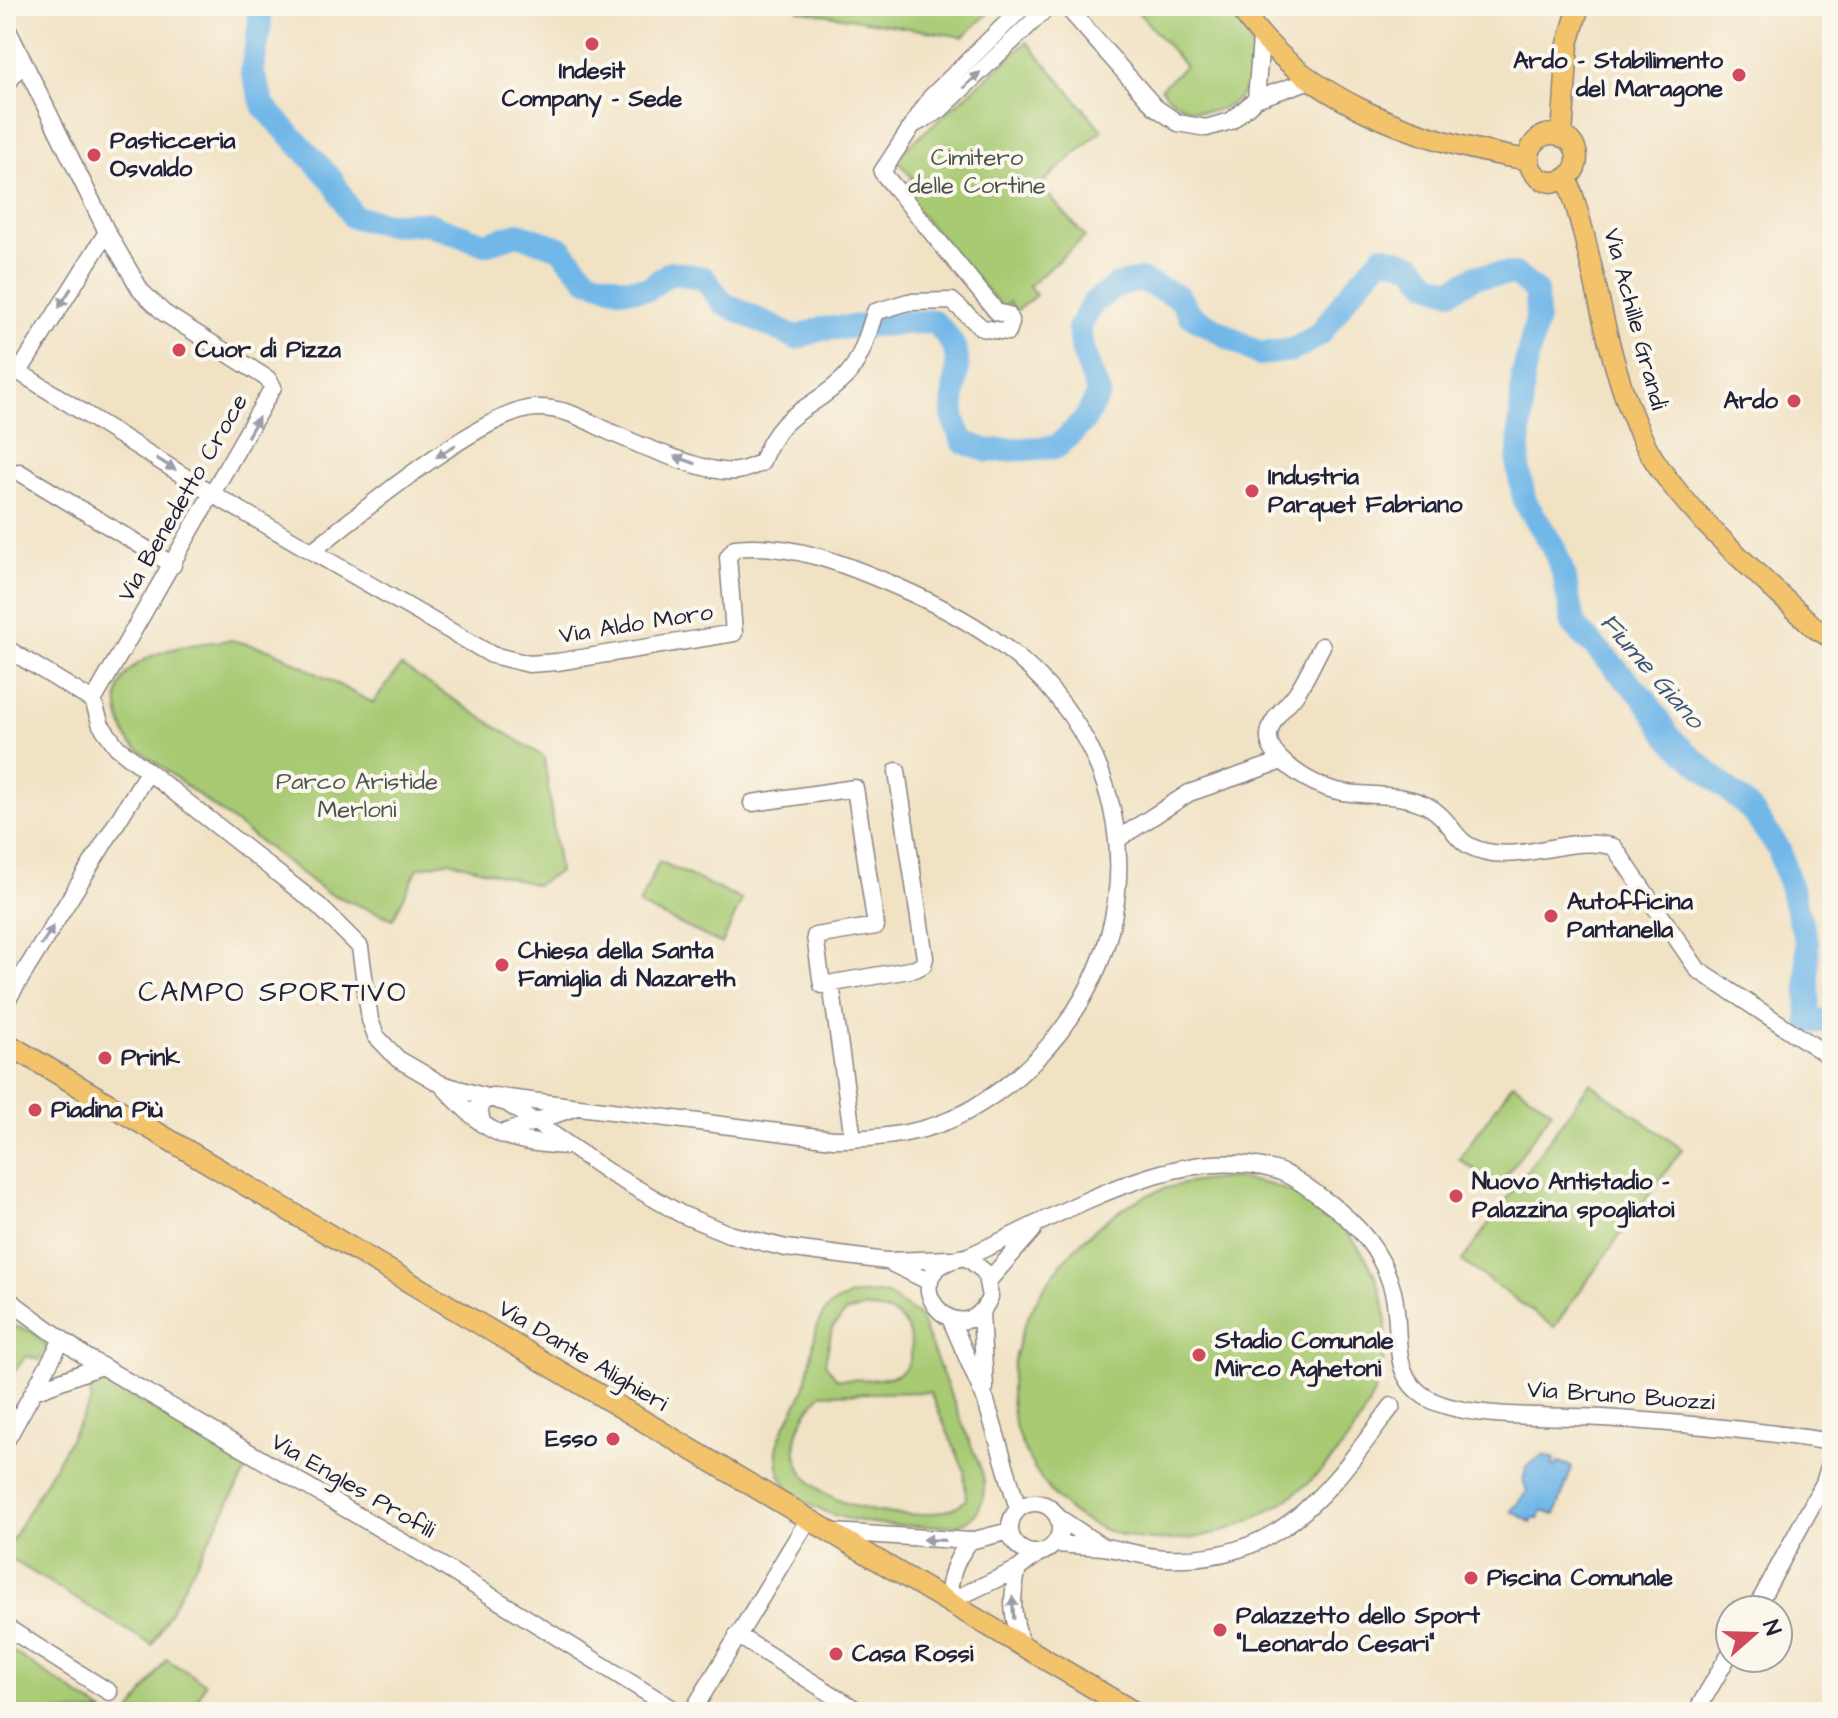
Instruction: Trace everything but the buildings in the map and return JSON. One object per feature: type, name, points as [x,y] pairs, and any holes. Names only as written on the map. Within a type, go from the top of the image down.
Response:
[{"type":"main road","points":[[1239,6],[1261,39],[1308,81],[1426,136],[1478,152],[1529,160],[1540,178],[1554,182],[1567,178]]},
{"type":"main road","points":[[1529,160],[1539,139],[1562,137],[1568,44],[1579,6]]},
{"type":"main road","name":"Via Achille Grandi","points":[[1562,137],[1576,152],[1575,166],[1567,178],[1586,232],[1622,388],[1643,441],[1656,463],[1722,540],[1815,628],[1832,638]]},
{"type":"main road","name":"Via Dante Alighieri","points":[[6,1043],[1134,1712]]},
{"type":"street","points":[[312,551],[418,469],[492,422],[534,408],[572,412],[612,433],[694,464],[735,472],[761,463],[785,420],[846,375],[867,337],[875,312],[908,302],[952,301],[982,328],[1008,332],[1011,323],[1008,315],[997,312],[882,172],[931,97],[1024,6]]},
{"type":"street","points":[[910,126],[940,110],[1049,6]]},
{"type":"street","points":[[1066,6],[1155,107],[1178,123],[1206,128],[1231,121],[1256,99],[1308,81]]},
{"type":"street","name":"Via Benedetto Croce","points":[[6,26],[107,232],[141,291],[164,313],[271,382],[272,393],[93,701]]},
{"type":"street","points":[[1256,99],[1261,39]]},
{"type":"street","points":[[6,86],[23,60]]},
{"type":"street","name":"Via Aldo Moro","points":[[107,232],[19,372],[214,495],[492,655],[529,664],[734,633],[728,557],[735,548],[763,545],[820,558],[929,601],[1015,652],[1072,717],[1093,759],[1114,813],[1118,839],[1118,895],[1106,950],[1086,996],[1060,1036],[1030,1067],[966,1112],[892,1135],[853,1139],[770,1133],[492,1096]]},
{"type":"street","points":[[19,472],[173,565]]},
{"type":"street","points":[[1322,646],[1296,694],[1276,717],[1269,736],[1273,752],[1282,761],[1316,784],[1342,792],[1406,799],[1432,809],[1467,846],[1494,853],[1526,853],[1594,841],[1614,847],[1698,970],[1832,1058]]},
{"type":"street","points":[[6,648],[93,701],[101,725],[117,747],[319,906],[360,947],[367,1010],[376,1036],[398,1059],[441,1084],[482,1124],[500,1134],[530,1143],[566,1146]]},
{"type":"street","points":[[1118,839],[1189,793],[1282,761]]},
{"type":"street","points":[[752,803],[855,788],[876,926],[815,936],[822,985],[923,965],[925,958],[897,771]]},
{"type":"street","points":[[6,1002],[148,772]]},
{"type":"street","points":[[831,984],[853,1139]]},
{"type":"street","points":[[441,1084],[492,1096],[535,1122],[566,1146],[681,1214],[729,1234],[786,1248],[886,1261],[960,1258],[979,1265],[989,1280],[990,1297],[981,1311],[969,1319],[950,1318]]},
{"type":"street","points":[[482,1124],[479,1105],[492,1096]]},
{"type":"street","name":"Via Aldo Moro","points":[[500,1134],[576,1108]]},
{"type":"street","name":"Via Bruno Buozzi","points":[[1035,1227],[1144,1178],[1190,1167],[1233,1163],[1276,1170],[1352,1220],[1369,1240],[1391,1282],[1400,1329],[1400,1369],[1411,1388],[1432,1401],[1483,1412],[1735,1427],[1832,1442]]},
{"type":"street","points":[[1035,1227],[937,1269],[930,1282],[934,1306],[950,1318],[986,1401],[1018,1509],[1010,1531],[1017,1545],[1039,1553]]},
{"type":"street","points":[[989,1280],[1035,1227]]},
{"type":"street","points":[[886,1261],[930,1282]]},
{"type":"street","name":"Via Engles Profili","points":[[6,1298],[101,1366],[425,1555],[678,1712]]},
{"type":"street","points":[[981,1311],[986,1401]]},
{"type":"street","points":[[6,1441],[62,1340]]},
{"type":"street","points":[[34,1391],[101,1366]]},
{"type":"street","points":[[1054,1544],[1105,1547],[1164,1558],[1216,1555],[1268,1538],[1316,1503],[1351,1463],[1392,1406]]},
{"type":"street","points":[[1764,1594],[1828,1481],[1832,1457]]},
{"type":"street","points":[[1004,1464],[1038,1502],[1051,1507],[1059,1518],[1105,1547]]},
{"type":"street","points":[[1018,1509],[1038,1502]]},
{"type":"street","points":[[970,1541],[958,1556],[950,1576],[948,1602],[1018,1569],[1054,1544],[1060,1532],[1059,1518]]},
{"type":"street","points":[[692,1712],[808,1520]]},
{"type":"street","points":[[828,1532],[970,1541],[1010,1531]]},
{"type":"street","points":[[1018,1569],[1011,1596],[1012,1618],[1023,1647]]},
{"type":"street","points":[[6,1627],[109,1692]]},
{"type":"street","points":[[737,1635],[860,1712]]},
{"type":"street","points":[[1696,1712],[1718,1674]]},
{"type":"green space","points":[[799,6],[996,6],[963,37],[798,10]]},
{"type":"green space","points":[[1133,6],[1225,6],[1245,31],[1252,48],[1253,69],[1248,86],[1238,99],[1208,111],[1175,102],[1161,88],[1185,66]]},
{"type":"green space","name":"Cimitero delle Cortine","points":[[1027,42],[1102,130],[1040,185],[1085,237],[1029,286],[1036,295],[1016,311],[1009,302],[1002,308],[900,191],[913,178],[895,158]]},
{"type":"green space","name":"Parco Aristide Merloni","points":[[231,640],[272,650],[373,703],[401,666],[544,757],[559,872],[536,885],[450,861],[418,868],[393,919],[326,892],[130,743],[119,715],[118,692],[126,675],[140,662],[182,647]]},
{"type":"green space","points":[[659,861],[742,900],[722,944],[639,905]]},
{"type":"green space","points":[[1513,1083],[1552,1111],[1498,1187],[1459,1159]]},
{"type":"green space","points":[[1590,1083],[1682,1149],[1554,1327],[1462,1261]]},
{"type":"green space","name":"Stadio Comunale Mirco Aghetoni","points":[[1231,1178],[1278,1187],[1319,1208],[1343,1229],[1379,1286],[1385,1347],[1368,1406],[1331,1460],[1280,1504],[1219,1532],[1154,1540],[1089,1523],[1053,1494],[1028,1457],[1014,1420],[1011,1381],[1019,1342],[1034,1305],[1056,1270],[1084,1240],[1115,1214],[1148,1195],[1168,1188]]},
{"type":"green space","points":[[870,1293],[888,1295],[919,1316],[982,1472],[982,1502],[974,1515],[961,1524],[911,1526],[849,1519],[820,1510],[797,1496],[782,1477],[778,1443],[805,1385],[819,1323],[835,1303]],"holes":[[[865,1308],[884,1311],[900,1319],[911,1340],[911,1356],[904,1370],[898,1374],[868,1380],[837,1379],[825,1363],[832,1328],[846,1312]],[[930,1392],[964,1470],[966,1500],[944,1511],[913,1515],[877,1512],[842,1502],[814,1485],[798,1461],[798,1431],[821,1394]]]},
{"type":"green space","points":[[6,1324],[34,1332],[47,1347],[39,1360],[26,1356],[6,1383]]},
{"type":"green space","points":[[90,1373],[249,1465],[152,1645],[6,1556],[6,1550],[91,1402]]},
{"type":"green space","points":[[6,1647],[104,1712],[6,1712]]},
{"type":"green space","points":[[166,1659],[205,1683],[193,1712],[131,1712]]},
{"type":"water","points":[[1543,1455],[1554,1459],[1553,1466],[1556,1467],[1559,1462],[1572,1467],[1555,1515],[1542,1511],[1538,1519],[1533,1518],[1531,1522],[1511,1511],[1527,1492],[1523,1480],[1527,1466]]},
{"type":"waterway","name":"Fiume Giano","points":[[257,6],[260,23],[252,71],[264,107],[333,181],[353,217],[388,224],[426,223],[485,244],[518,234],[560,248],[587,279],[622,289],[648,289],[671,272],[704,278],[723,303],[796,338],[821,329],[933,321],[945,334],[956,354],[955,424],[963,442],[988,451],[1057,447],[1084,421],[1099,394],[1083,352],[1079,328],[1093,303],[1116,286],[1141,280],[1179,297],[1190,315],[1259,354],[1293,350],[1320,334],[1353,289],[1383,256],[1413,265],[1429,283],[1451,291],[1476,276],[1515,274],[1536,292],[1537,319],[1523,376],[1518,468],[1525,502],[1553,546],[1564,575],[1573,624],[1645,699],[1670,738],[1751,810],[1779,849],[1807,943],[1809,1021],[1827,1021],[1832,1017]]},
{"type":"place","name":"Indesit Company - Sede","points":[[592,44]]},
{"type":"place","name":"Ardo - Stabilimento del Maragone","points":[[1739,75]]},
{"type":"place","name":"Pasticceria Osvaldo","points":[[94,155]]},
{"type":"place","name":"Cuor di Pizza","points":[[179,350]]},
{"type":"place","name":"Ardo","points":[[1794,401]]},
{"type":"place","name":"Industria Parquet Fabriano","points":[[1252,491]]},
{"type":"place","name":"Autofficina Pantanella","points":[[1551,916]]},
{"type":"place","name":"Chiesa della Santa Famiglia di Nazareth","points":[[502,965]]},
{"type":"place","name":"Prink","points":[[105,1058]]},
{"type":"place","name":"Piadina Più","points":[[35,1110]]},
{"type":"place","name":"Nuovo Antistadio - Palazzina spogliatoi","points":[[1456,1196]]},
{"type":"place","name":"Stadio Comunale Mirco Aghetoni","points":[[1199,1355]]},
{"type":"place","name":"Esso","points":[[613,1439]]},
{"type":"place","name":"Piscina Comunale","points":[[1471,1578]]},
{"type":"place","name":"Palazzetto dello Sport \"Leonardo Cesari\"","points":[[1220,1630]]},
{"type":"place","name":"Casa Rossi","points":[[836,1654]]},
{"type":"district","name":"CAMPO SPORTIVO","points":[[273,992]]}]
